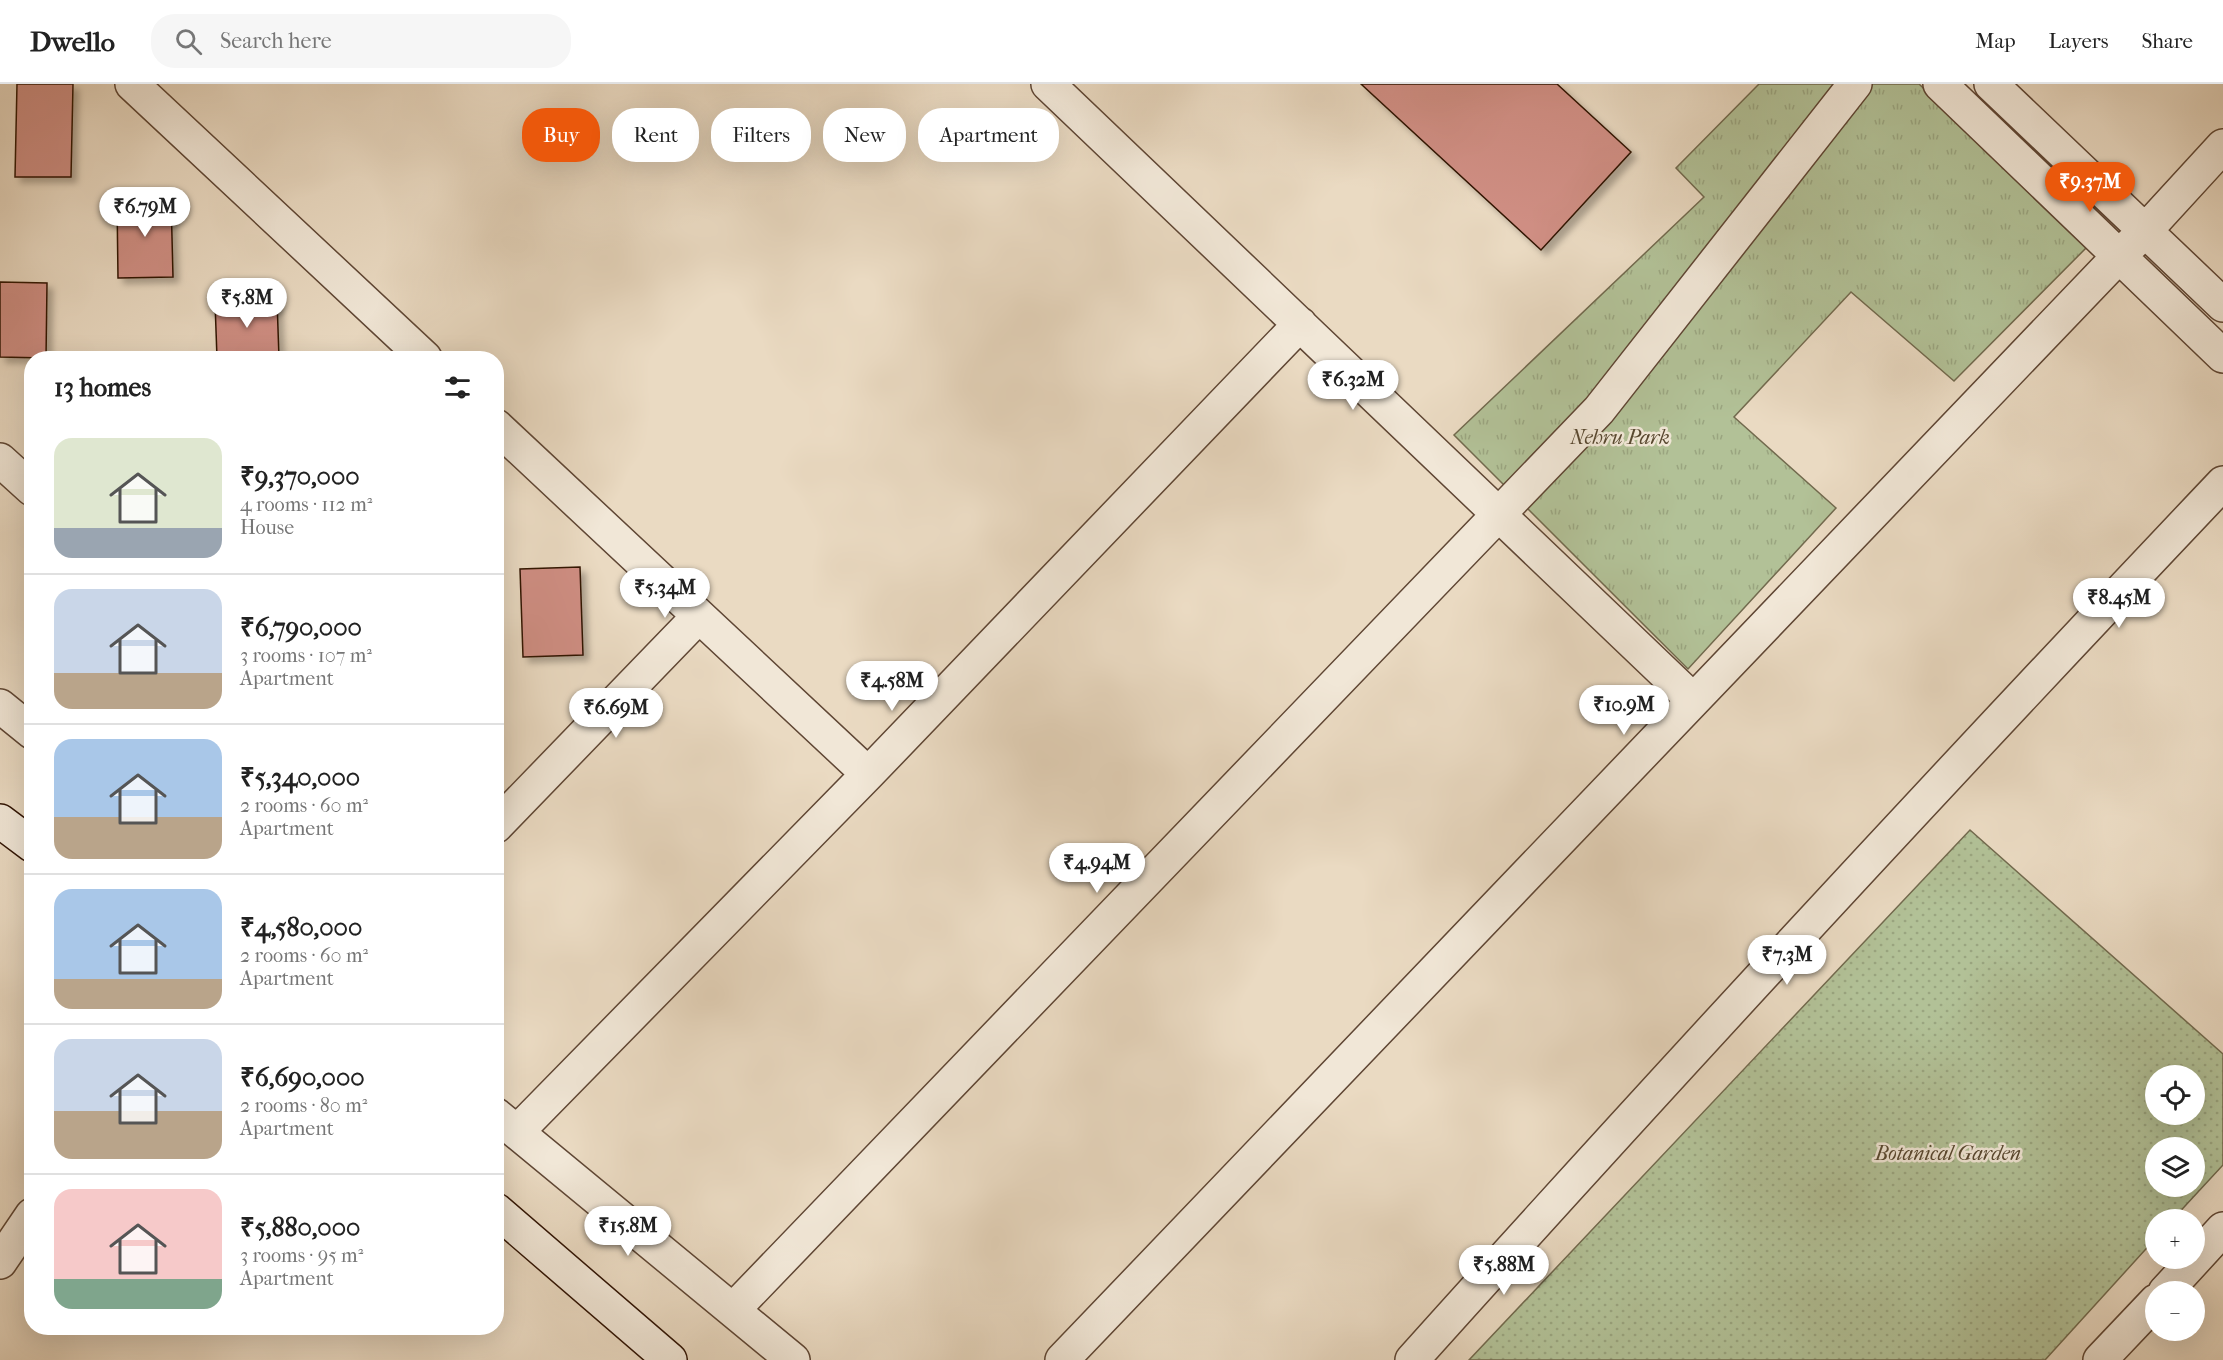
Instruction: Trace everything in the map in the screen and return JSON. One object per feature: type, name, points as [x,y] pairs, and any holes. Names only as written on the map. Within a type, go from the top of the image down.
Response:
[{"type":"street","points":[[132,84],[418,351]]},
{"type":"street","points":[[1048,84],[1694,700]]},
{"type":"street","points":[[733,1310],[1599,410],[1855,84]]},
{"type":"street","points":[[1940,84],[2223,356]]},
{"type":"street","points":[[1991,84],[2223,305]]},
{"type":"street","points":[[1062,1360],[2223,147]]},
{"type":"street","points":[[793,1360],[507,1124],[868,774],[1300,324]]},
{"type":"street","points":[[504,433],[868,774]]},
{"type":"street","points":[[0,460],[24,482]]},
{"type":"street","points":[[1412,1360],[1557,1198],[1979,740],[2223,483]]},
{"type":"street","points":[[504,818],[699,616]]},
{"type":"street","points":[[0,706],[24,726]]},
{"type":"street","points":[[0,821],[24,839]]},
{"type":"street","points":[[504,1217],[655,1355]]},
{"type":"street","points":[[0,1262],[24,1227]]},
{"type":"street","points":[[2174,1281],[2223,1229]]},
{"type":"street","points":[[2100,1360],[2145,1313]]},
{"type":"green space","name":"Nehru Park","points":[[1759,84],[1919,84],[2090,244],[1954,381],[1851,292],[1734,417],[1836,508],[1688,669],[1454,435],[1704,197],[1676,168]]},
{"type":"green space","name":"Botanical Garden","points":[[1970,830],[2223,1054],[2223,1165],[2205,1184],[2205,1137],[2145,1137],[2145,1197],[2193,1197],[2182,1209],[2145,1209],[2145,1250],[2045,1360],[1469,1360]]},
{"type":"building","points":[[17,84],[73,84],[71,177],[15,177]]},
{"type":"building","points":[[1361,84],[1557,84],[1631,152],[1541,250]]},
{"type":"building","points":[[171,198],[173,277],[118,278],[117,199]]},
{"type":"building","points":[[0,282],[47,283],[46,351],[24,351],[24,358],[0,357]]},
{"type":"building","points":[[277,300],[279,351],[217,351],[215,302]]},
{"type":"building","points":[[580,567],[583,655],[523,657],[520,569]]}]
